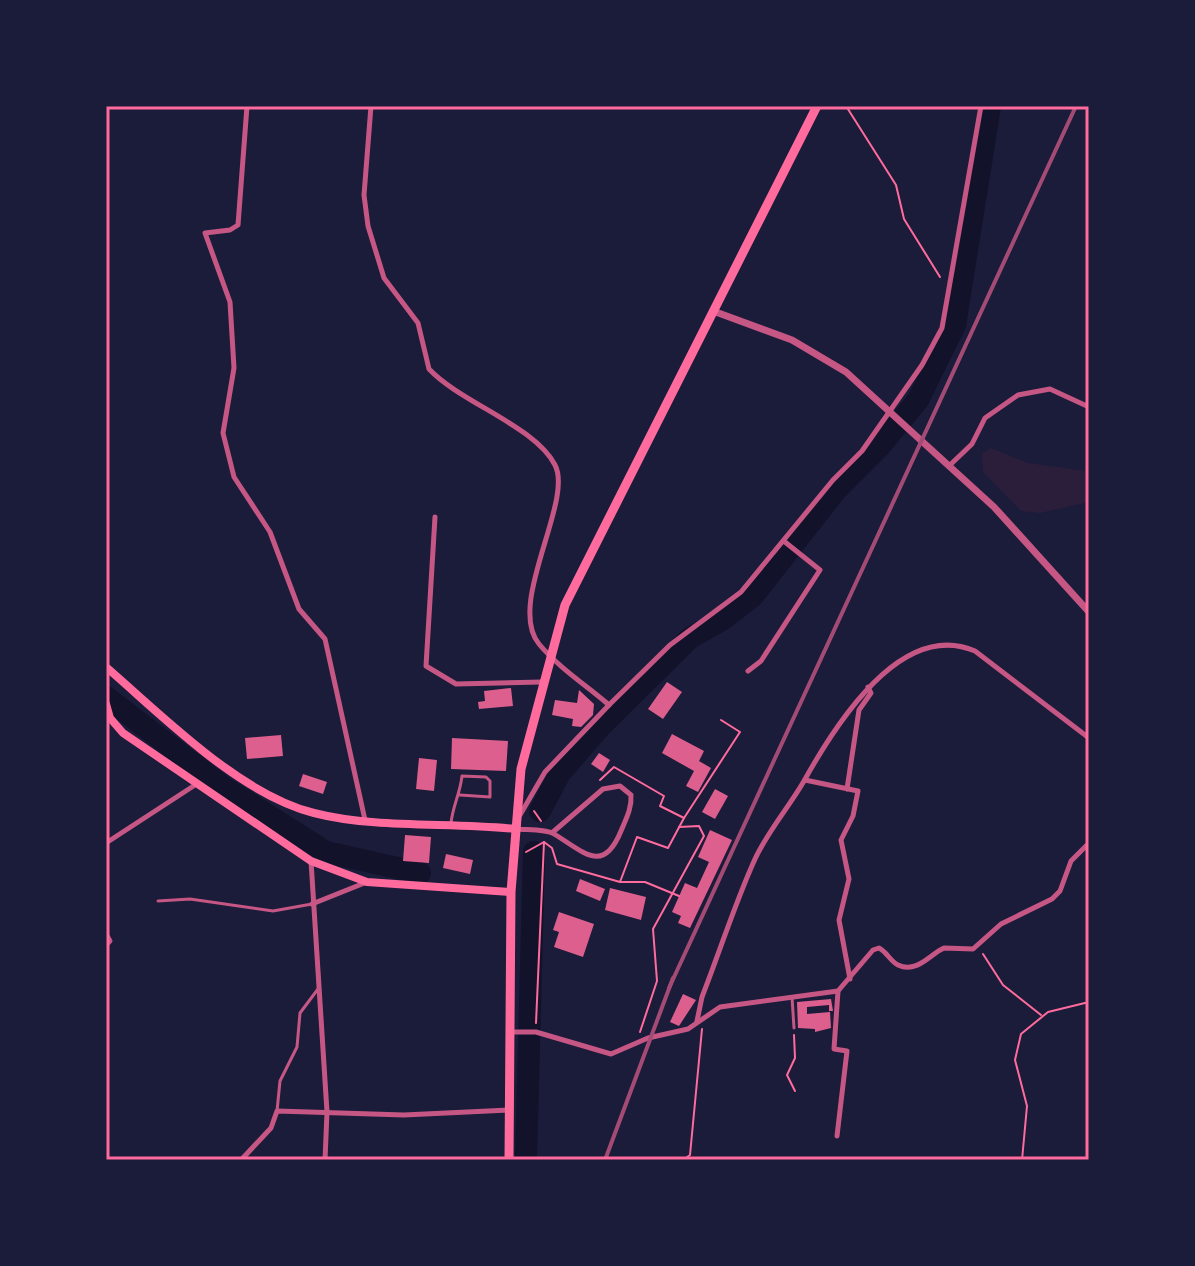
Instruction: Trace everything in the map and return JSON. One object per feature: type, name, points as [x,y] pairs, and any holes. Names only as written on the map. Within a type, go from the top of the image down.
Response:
[{"type":"highway","points":[[509,1160],[511,892],[515,829],[523,756],[542,682],[565,605],[817,106]]},
{"type":"main road","points":[[106,667],[200,747],[265,792],[314,813],[365,820],[515,829]]},
{"type":"main road","points":[[107,707],[123,733],[195,785],[311,861],[367,882],[511,892]]},
{"type":"street","points":[[247,106],[240,218],[230,230],[205,233],[230,302],[234,349],[223,433],[234,477],[270,532],[299,609],[325,639],[365,820]]},
{"type":"street","points":[[371,106],[364,195],[368,226],[384,278],[418,323],[429,369],[540,446],[555,464],[559,476],[556,497],[537,566],[531,618],[535,638],[609,705]]},
{"type":"street","points":[[553,832],[603,789],[620,786],[631,795],[630,808],[613,851],[606,856],[591,855],[569,846],[553,832],[515,829],[537,782],[670,645],[741,592],[787,544],[833,480],[892,414],[942,328],[981,106]]},
{"type":"street","points":[[713,311],[814,350],[846,372],[994,507],[1089,612]]},
{"type":"street","points":[[950,465],[972,444],[985,418],[1029,391],[1050,389],[1089,407]]},
{"type":"street","points":[[435,517],[426,666],[456,684],[542,682]]},
{"type":"street","points":[[748,671],[761,661],[820,570],[787,544]]},
{"type":"street","points":[[697,1021],[702,997],[755,859],[805,780],[813,761],[868,687],[892,668],[930,647],[959,645],[975,651],[1089,738]]},
{"type":"street","points":[[847,789],[859,710],[871,693],[868,687]]},
{"type":"street","points":[[805,780],[858,791],[853,816],[841,840],[849,879],[839,920],[850,980]]},
{"type":"street","points":[[106,843],[195,785]]},
{"type":"street","points":[[509,1032],[536,1032],[605,1053],[688,1029],[727,1005],[838,991],[873,950],[879,948],[896,963],[907,966],[926,962],[944,948],[973,949],[1001,924],[1052,899],[1060,891],[1071,861],[1089,843]]},
{"type":"street","points":[[311,861],[327,1112],[325,1160]]},
{"type":"street","points":[[312,904],[367,882]]},
{"type":"street","points":[[106,934],[110,941],[106,945]]},
{"type":"street","points":[[837,1136],[847,1051],[834,1049],[838,991]]},
{"type":"street","points":[[241,1160],[271,1128],[277,1111],[404,1115],[509,1110]]},
{"type":"lane","points":[[451,823],[453,802],[460,795],[462,776],[486,777],[490,781],[490,797],[460,795]]},
{"type":"lane","points":[[158,901],[190,899],[273,911],[312,904]]},
{"type":"lane","points":[[277,1111],[280,1081],[297,1047],[300,1013],[318,989]]},
{"type":"lane","points":[[792,997],[794,1028]]},
{"type":"path","points":[[846,106],[896,185],[904,219],[949,292]]},
{"type":"path","points":[[620,882],[637,837],[668,848],[740,732],[721,720]]},
{"type":"path","points":[[593,786],[614,767],[664,796],[660,806],[684,818]]},
{"type":"path","points":[[533,805],[534,815],[541,821],[550,822]]},
{"type":"path","points":[[635,1044],[657,981],[651,941],[653,929],[704,836],[699,826],[679,827]]},
{"type":"path","points":[[544,842],[552,848],[557,864],[620,882],[645,882],[679,896]]},
{"type":"path","points":[[526,852],[544,842]]},
{"type":"path","points":[[536,1032],[544,842]]},
{"type":"path","points":[[979,945],[1003,985],[1042,1016]]},
{"type":"path","points":[[1022,1160],[1027,1106],[1015,1060],[1021,1034],[1042,1016],[1066,1006],[1089,1002]]},
{"type":"path","points":[[683,1160],[690,1155],[694,1131],[702,1027],[697,1021]]},
{"type":"path","points":[[794,1028],[795,1062]]},
{"type":"path","points":[[795,1058],[787,1075],[795,1091]]},
{"type":"shaded area","points":[[991,448],[1028,463],[1087,471],[1089,502],[1040,513],[1021,511],[983,472],[982,453]]},
{"type":"building","points":[[667,682],[682,692],[663,719],[648,709]]},
{"type":"building","points":[[511,688],[513,706],[479,709],[478,702],[485,701],[484,691]]},
{"type":"building","points":[[579,690],[594,704],[593,715],[581,727],[572,726],[573,719],[552,715],[555,700],[577,703]]},
{"type":"building","points":[[672,734],[704,751],[699,761],[711,768],[698,792],[686,786],[694,771],[662,753]]},
{"type":"building","points":[[281,735],[283,756],[247,759],[245,738]]},
{"type":"building","points":[[452,738],[508,741],[506,771],[451,769]]},
{"type":"building","points":[[599,753],[610,760],[603,772],[591,764]]},
{"type":"building","points":[[419,758],[437,760],[434,791],[416,789]]},
{"type":"building","points":[[303,774],[327,782],[323,794],[299,786]]},
{"type":"building","points":[[715,789],[728,796],[715,819],[702,812]]},
{"type":"building","points":[[710,830],[732,840],[690,928],[678,923],[681,916],[672,912],[685,883],[697,888],[709,862],[698,857]]},
{"type":"building","points":[[405,835],[431,837],[429,863],[403,861]]},
{"type":"building","points":[[446,854],[473,860],[470,874],[443,868]]},
{"type":"building","points":[[580,879],[605,889],[600,901],[576,891]]},
{"type":"building","points":[[610,888],[646,897],[641,920],[605,910]]},
{"type":"building","points":[[559,912],[594,924],[583,957],[554,947],[559,932],[553,930]]},
{"type":"building","points":[[683,994],[696,1000],[679,1026],[670,1022]]},
{"type":"building","points":[[831,999],[833,1011],[829,1011],[829,1005],[807,1007],[807,1014],[830,1012],[831,1028],[815,1032],[815,1029],[798,1028],[797,1002]]},
{"type":"waterway","points":[[540,811],[560,773],[600,727],[690,638],[722,620],[753,596],[837,489],[880,446],[918,400],[955,325],[990,106]]},
{"type":"waterway","points":[[106,697],[222,786],[326,852],[420,873]]},
{"type":"waterway","points":[[526,1160],[534,852]]},
{"type":"railway","points":[[669,988],[1076,106]]},
{"type":"railway","points":[[605,1160],[673,978]]}]
